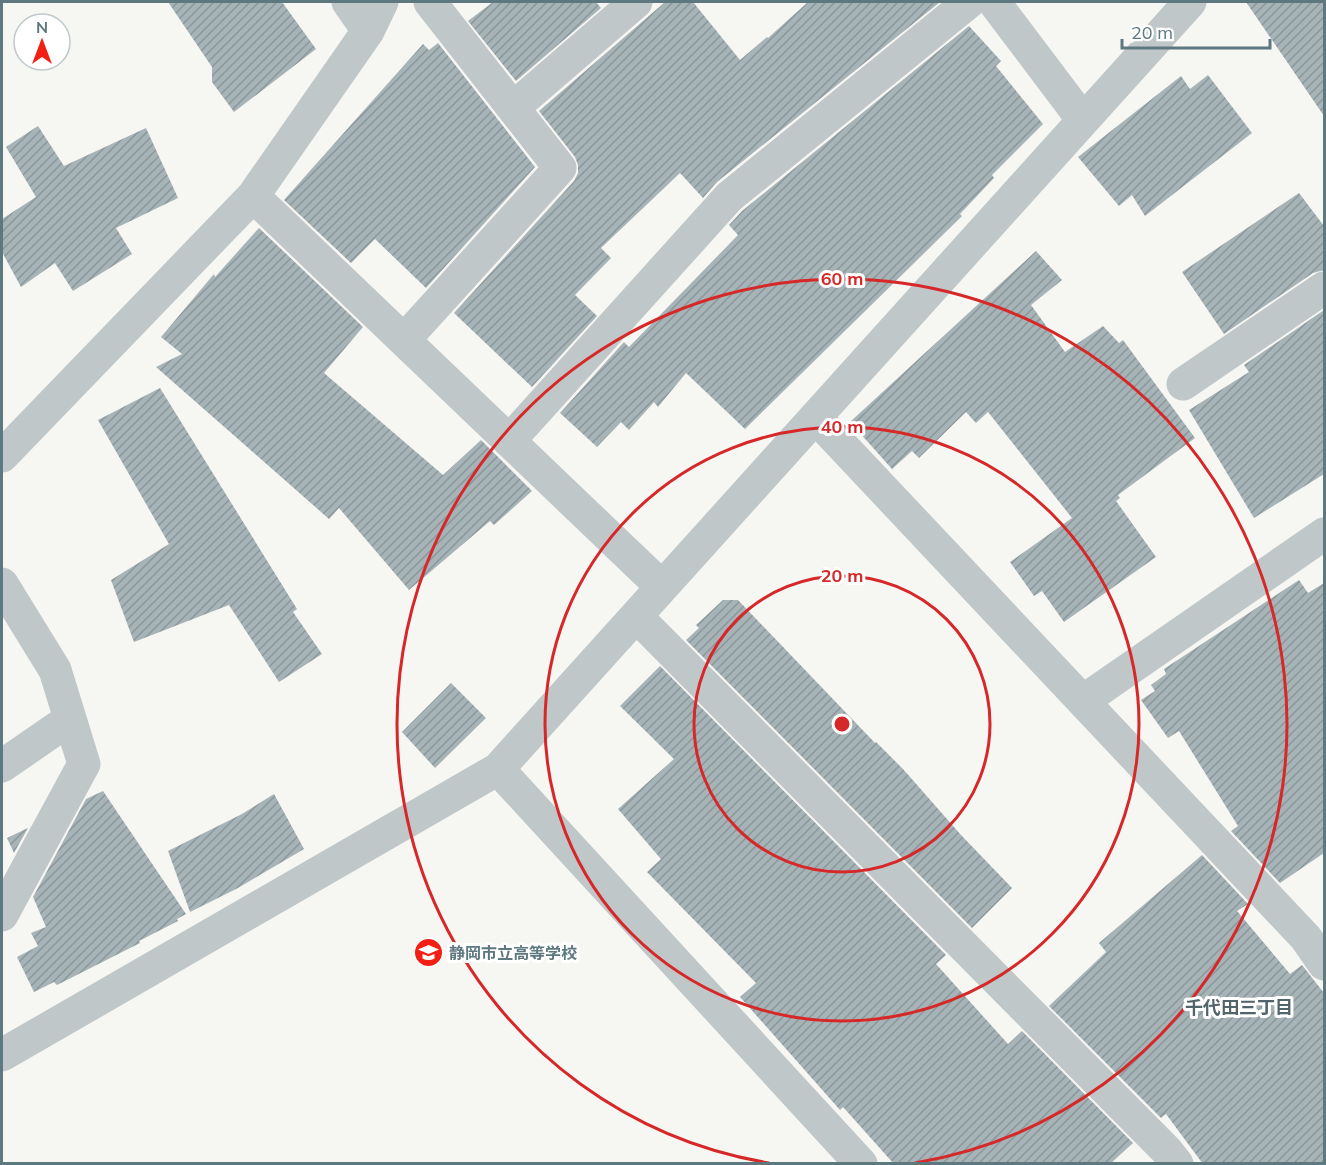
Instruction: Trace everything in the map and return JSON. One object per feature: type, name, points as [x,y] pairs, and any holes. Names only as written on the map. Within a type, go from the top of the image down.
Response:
[{"type":"street","points":[[348,2],[369,31]]},
{"type":"street","points":[[2,456],[253,196],[369,31],[382,2]]},
{"type":"street","points":[[404,340],[560,168],[430,2]]},
{"type":"street","points":[[513,108],[636,2]]},
{"type":"street","points":[[509,441],[729,197],[969,2]]},
{"type":"street","points":[[994,2],[1083,120]]},
{"type":"street","points":[[2,1055],[498,770],[1190,2]]},
{"type":"street","points":[[253,196],[662,587]]},
{"type":"street","points":[[1183,384],[1324,288]]},
{"type":"street","points":[[816,417],[1306,938],[1324,964]]},
{"type":"street","points":[[1083,701],[1324,534]]},
{"type":"street","points":[[2,584],[55,670],[84,764],[2,915]]},
{"type":"street","points":[[636,616],[1166,1150],[1177,1164]]},
{"type":"street","points":[[2,766],[70,719]]},
{"type":"street","points":[[498,770],[861,1164]]},
{"type":"building","points":[[168,2],[282,2],[316,49],[234,112],[212,82],[212,67]]},
{"type":"building","points":[[493,2],[596,2],[601,8],[516,81],[468,21]]},
{"type":"building","points":[[665,2],[693,2],[740,60],[808,2],[940,2],[717,182],[703,198],[680,173],[601,248],[611,258],[575,295],[597,316],[532,387],[454,313],[574,181],[578,173],[575,157],[539,111]]},
{"type":"building","points":[[1246,2],[1324,2],[1324,116]]},
{"type":"building","points":[[969,26],[1001,61],[996,66],[1043,124],[992,175],[994,178],[960,214],[962,216],[745,429],[686,373],[658,407],[654,402],[629,430],[621,422],[597,447],[560,413],[624,342],[629,347],[738,235],[729,225],[742,211]]},
{"type":"building","points":[[438,43],[535,167],[426,288],[375,239],[351,263],[284,200],[423,44],[429,50]]},
{"type":"building","points":[[1208,75],[1252,133],[1145,216],[1132,195],[1119,206],[1078,157],[1181,76],[1190,89]]},
{"type":"building","points":[[38,126],[64,166],[146,128],[178,198],[116,228],[132,254],[73,291],[55,263],[21,287],[2,252],[2,219],[36,197],[6,147]]},
{"type":"building","points":[[1299,193],[1324,226],[1324,270],[1313,273],[1224,334],[1182,272]]},
{"type":"building","points":[[259,228],[363,327],[324,373],[443,475],[481,440],[532,491],[494,525],[490,521],[409,590],[339,508],[329,519],[156,367],[182,354],[161,337],[214,274],[215,277]]},
{"type":"building","points":[[1036,251],[1062,280],[1031,305],[1065,352],[1103,326],[1119,343],[1123,340],[1195,438],[1118,495],[1120,498],[1116,501],[1156,557],[1064,622],[1042,591],[1034,596],[1010,562],[1072,518],[988,412],[976,423],[966,412],[919,458],[912,451],[892,469],[850,422]]},
{"type":"building","points":[[1324,310],[1324,474],[1254,518],[1189,410],[1249,372],[1244,365]]},
{"type":"building","points":[[160,388],[297,609],[293,612],[322,654],[279,682],[229,605],[134,642],[111,580],[169,544],[98,420]]},
{"type":"building","points":[[1299,580],[1308,593],[1324,583],[1324,853],[1280,883],[1231,831],[1238,826],[1179,731],[1168,738],[1141,700],[1155,691],[1151,685],[1166,674],[1164,669]]},
{"type":"building","points":[[723,600],[738,600],[875,743],[903,769],[961,835],[1012,888],[972,928],[686,640],[699,628],[696,625]]},
{"type":"building","points":[[660,666],[946,955],[936,964],[1008,1044],[1022,1031],[1133,1143],[1110,1164],[894,1164],[843,1107],[840,1110],[740,997],[756,983],[647,872],[661,859],[618,809],[674,759],[620,706]]},
{"type":"building","points":[[451,683],[486,718],[435,768],[402,732]]},
{"type":"building","points":[[103,791],[186,914],[177,919],[178,921],[139,941],[140,943],[57,985],[54,982],[34,992],[17,957],[38,946],[31,933],[46,927],[33,897],[86,799]]},
{"type":"building","points":[[274,794],[304,849],[238,888],[190,912],[168,851],[242,814]]},
{"type":"building","points":[[28,828],[14,853],[7,838]]},
{"type":"building","points":[[1202,855],[1248,904],[1237,911],[1290,974],[1302,965],[1324,993],[1324,1164],[1203,1164],[1166,1114],[1161,1118],[1049,1006],[1106,952],[1099,943]]},
{"type":"place","name":"静岡市立高等学校","points":[[428,953]]},
{"type":"district","name":"千代田三丁目","points":[[1239,1007]]}]
